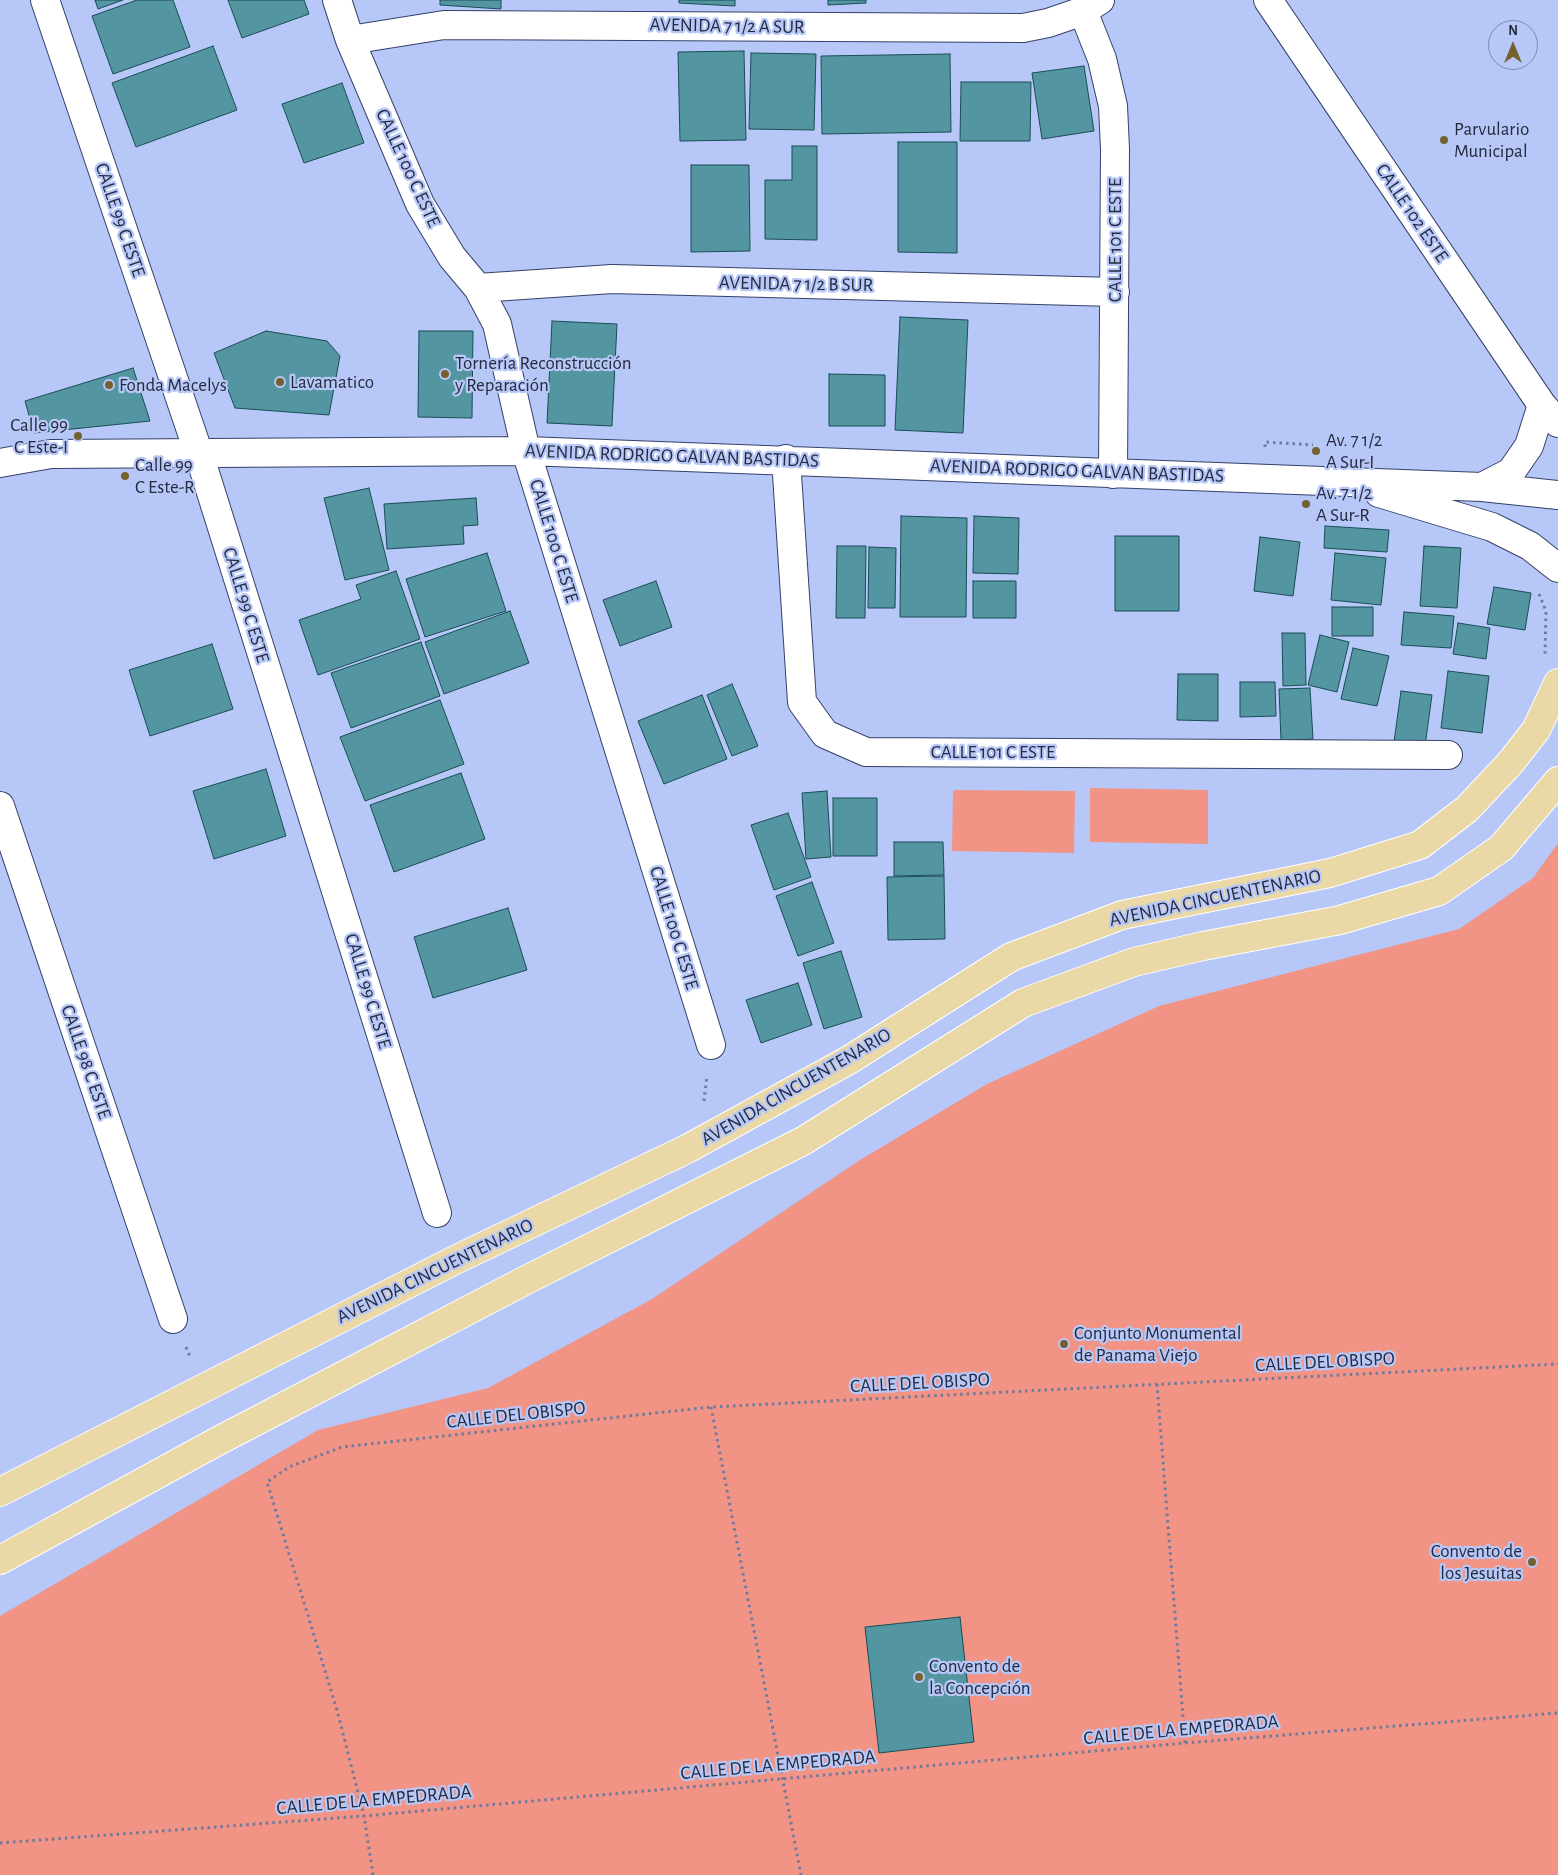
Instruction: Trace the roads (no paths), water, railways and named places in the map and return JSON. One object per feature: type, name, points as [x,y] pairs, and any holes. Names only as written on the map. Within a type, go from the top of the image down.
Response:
[{"type":"main road","name":"AVENIDA CINCUENTENARIO","points":[[0,1492],[457,1259],[687,1149],[849,1060],[1011,957],[1122,915],[1330,873],[1420,845],[1467,809],[1511,762],[1536,730],[1558,683]]},
{"type":"main road","points":[[0,1560],[227,1437],[501,1293],[804,1141],[1023,1002],[1134,962],[1203,946],[1340,920],[1439,891],[1501,848],[1558,780]]},
{"type":"street","name":"CALLE 99 C ESTE","points":[[46,0],[199,454],[437,1213]]},
{"type":"street","name":"CALLE 100 C ESTE","points":[[337,0],[350,40],[420,204],[452,257],[478,288],[497,324],[526,451],[711,1045]]},
{"type":"street","name":"CALLE 102 ESTE","points":[[1268,0],[1550,414]]},
{"type":"street","name":"AVENIDA 7 1/2 A SUR","points":[[350,40],[444,25],[1022,28],[1048,23],[1091,6]]},
{"type":"street","name":"CALLE 101 C ESTE","points":[[1091,6],[1113,106],[1115,148],[1113,474]]},
{"type":"street","name":"AVENIDA 7 1/2 B SUR","points":[[478,288],[612,279],[1115,292]]},
{"type":"street","points":[[1482,486],[1511,472],[1550,414]]},
{"type":"street","name":"AVENIDA RODRIGO GALVAN BASTIDAS","points":[[0,463],[51,454],[526,451],[786,459],[1113,474],[1482,486],[1558,495]]},
{"type":"street","name":"CALLE 101 C ESTE","points":[[786,459],[802,702],[826,734],[866,752],[1448,755]]},
{"type":"street","name":"AVENIDA RODRIGO GALVAN BASTIDAS","points":[[1344,482],[1492,527],[1530,546],[1558,568]]},
{"type":"street","name":"CALLE 98 C ESTE","points":[[0,806],[173,1319]]},
{"type":"place","name":"Parvulario Municipal","points":[[1444,140]]},
{"type":"place","name":"Tornería Reconstrucción y Reparación","points":[[445,374]]},
{"type":"place","name":"Lavamatico","points":[[280,382]]},
{"type":"place","name":"Fonda Macelys","points":[[109,385]]},
{"type":"place","name":"Calle 99 C Este-I","points":[[78,436]]},
{"type":"place","name":"Av. 7 1/2 A Sur-I","points":[[1316,451]]},
{"type":"place","name":"Calle 99 C Este-R","points":[[125,476]]},
{"type":"place","name":"Av. 7 1/2 A Sur-R","points":[[1306,504]]},
{"type":"place","name":"Conjunto Monumental de Panama Viejo","points":[[1064,1344]]},
{"type":"place","name":"Convento de los Jesuitas","points":[[1532,1562]]},
{"type":"place","name":"Convento de la Concepción","points":[[919,1677]]}]
